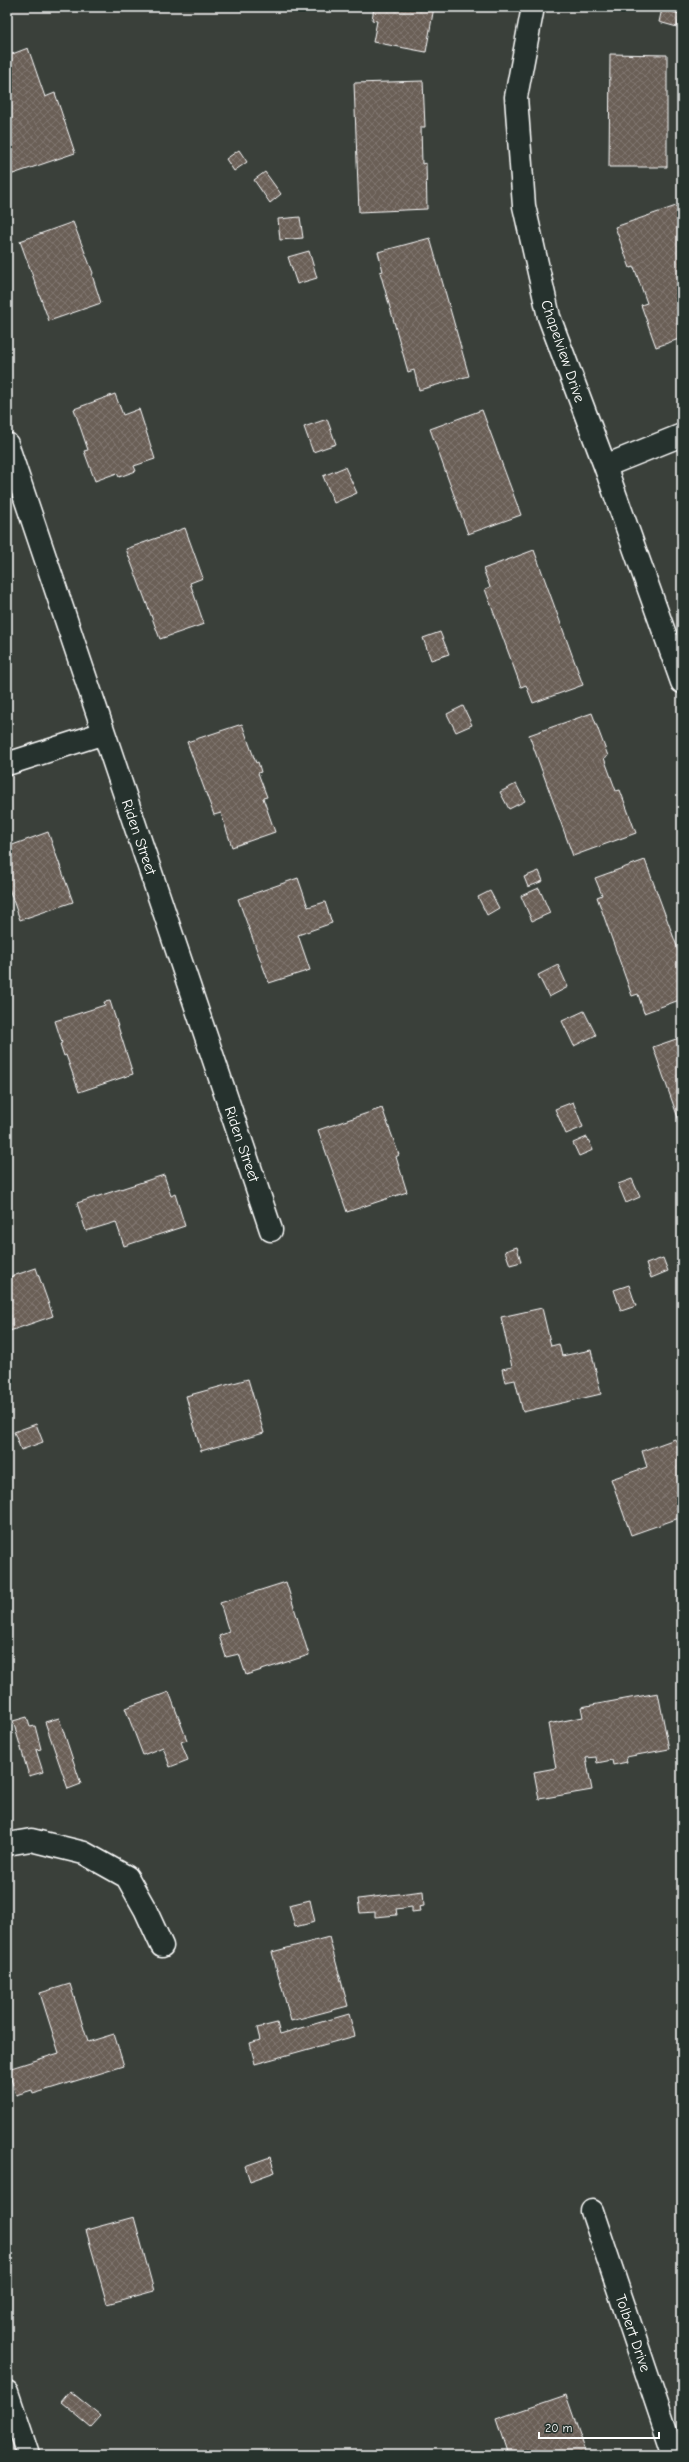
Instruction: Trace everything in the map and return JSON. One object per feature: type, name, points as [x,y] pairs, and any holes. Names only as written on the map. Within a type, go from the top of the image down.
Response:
[{"type":"street","name":"Chapelview Drive","points":[[533,7],[516,97],[524,206],[549,317],[605,466],[682,682]]},
{"type":"street","points":[[605,466],[682,435]]},
{"type":"street","name":"Riden Street","points":[[7,444],[271,1230]]},
{"type":"street","points":[[7,764],[104,733]]},
{"type":"street","points":[[7,1844],[31,1840],[84,1853],[127,1878],[145,1909],[162,1946]]},
{"type":"street","name":"Tolbert Drive","points":[[592,2211],[674,2455]]},
{"type":"street","points":[[7,2392],[28,2455]]},
{"type":"building","points":[[374,7],[434,7],[426,52],[373,42],[377,21],[372,20]]},
{"type":"building","points":[[662,9],[680,14],[677,27],[659,22]]},
{"type":"building","points":[[28,48],[45,97],[55,93],[75,153],[7,176],[7,56]]},
{"type":"building","points":[[610,54],[667,55],[667,167],[609,167]]},
{"type":"building","points":[[423,81],[425,127],[421,127],[422,164],[426,163],[427,209],[359,212],[354,83]]},
{"type":"building","points":[[239,150],[247,162],[234,171],[226,159]]},
{"type":"building","points":[[265,172],[281,194],[270,203],[254,180]]},
{"type":"building","points":[[679,205],[682,213],[682,338],[656,347],[641,305],[647,303],[634,267],[630,268],[615,227]]},
{"type":"building","points":[[300,217],[303,238],[280,240],[278,219]]},
{"type":"building","points":[[73,222],[93,273],[92,275],[101,303],[49,321],[20,241]]},
{"type":"building","points":[[430,238],[469,376],[419,390],[414,370],[408,372],[380,272],[383,271],[378,252]]},
{"type":"building","points":[[309,251],[317,278],[297,284],[288,257]]},
{"type":"building","points":[[115,394],[123,415],[139,409],[155,459],[134,466],[136,471],[119,477],[117,473],[95,481],[84,451],[88,450],[74,409]]},
{"type":"building","points":[[482,410],[521,515],[468,534],[430,429]]},
{"type":"building","points":[[327,419],[336,444],[313,452],[304,427]]},
{"type":"building","points":[[345,467],[357,493],[334,503],[323,476]]},
{"type":"building","points":[[185,528],[203,578],[190,583],[204,624],[160,639],[126,549]]},
{"type":"building","points":[[534,550],[583,685],[533,703],[526,685],[521,687],[485,589],[490,587],[483,569]]},
{"type":"building","points":[[440,632],[449,654],[431,660],[423,638]]},
{"type":"building","points":[[463,706],[472,725],[456,732],[447,714]]},
{"type":"building","points":[[592,713],[608,756],[604,758],[616,791],[620,790],[636,833],[573,856],[529,735]]},
{"type":"building","points":[[242,724],[256,763],[258,762],[261,772],[258,773],[267,797],[263,798],[275,832],[232,847],[221,813],[214,815],[187,742]]},
{"type":"building","points":[[516,784],[525,801],[509,809],[500,792]]},
{"type":"building","points":[[48,832],[73,902],[20,920],[7,883],[7,847]]},
{"type":"building","points":[[645,860],[682,960],[682,999],[644,1013],[638,994],[632,996],[597,897],[602,895],[595,878]]},
{"type":"building","points":[[539,871],[543,881],[528,887],[524,877]]},
{"type":"building","points":[[298,878],[308,907],[325,902],[332,923],[298,935],[310,970],[269,983],[238,899]]},
{"type":"building","points":[[539,888],[550,913],[532,921],[521,896]]},
{"type":"building","points":[[490,891],[499,908],[487,915],[478,897]]},
{"type":"building","points":[[558,965],[568,987],[549,997],[538,975]]},
{"type":"building","points":[[110,1001],[133,1074],[79,1092],[66,1055],[64,1056],[60,1044],[62,1043],[55,1021],[105,1005],[104,1002]]},
{"type":"building","points":[[584,1011],[596,1035],[574,1046],[562,1021]]},
{"type":"building","points":[[682,1037],[682,1129],[653,1047]]},
{"type":"building","points":[[573,1102],[583,1127],[566,1134],[555,1109]]},
{"type":"building","points":[[382,1108],[399,1155],[396,1157],[407,1192],[347,1212],[318,1130]]},
{"type":"building","points":[[587,1137],[593,1150],[579,1156],[573,1143]]},
{"type":"building","points":[[164,1175],[171,1196],[175,1194],[185,1226],[124,1246],[116,1222],[86,1231],[77,1203]]},
{"type":"building","points":[[632,1179],[640,1197],[626,1203],[618,1184]]},
{"type":"building","points":[[517,1247],[521,1262],[510,1265],[505,1251]]},
{"type":"building","points":[[663,1258],[668,1271],[651,1278],[646,1264]]},
{"type":"building","points":[[36,1268],[53,1316],[7,1332],[7,1278]]},
{"type":"building","points":[[629,1285],[636,1306],[621,1311],[614,1290]]},
{"type":"building","points":[[542,1308],[551,1346],[559,1344],[562,1356],[591,1350],[601,1394],[523,1412],[515,1380],[505,1382],[502,1369],[512,1367],[501,1317]]},
{"type":"building","points":[[248,1379],[264,1433],[201,1451],[186,1396]]},
{"type":"building","points":[[36,1424],[43,1442],[21,1450],[14,1432]]},
{"type":"building","points":[[675,1439],[682,1457],[682,1517],[631,1535],[611,1479],[647,1467],[642,1451]]},
{"type":"building","points":[[286,1582],[309,1655],[246,1675],[239,1654],[226,1657],[219,1636],[229,1632],[220,1603]]},
{"type":"building","points":[[169,1692],[187,1740],[181,1742],[188,1760],[170,1767],[163,1747],[143,1755],[125,1708]]},
{"type":"building","points":[[658,1693],[669,1749],[626,1757],[627,1762],[613,1765],[612,1760],[597,1763],[596,1757],[586,1758],[592,1790],[539,1799],[534,1772],[556,1768],[548,1724],[583,1717],[581,1707]]},
{"type":"building","points":[[27,1717],[30,1727],[35,1726],[41,1749],[36,1750],[43,1772],[29,1776],[13,1721]]},
{"type":"building","points":[[59,1718],[81,1784],[68,1789],[45,1722]]},
{"type":"building","points":[[423,1891],[424,1906],[419,1907],[420,1911],[412,1912],[412,1907],[396,1909],[397,1915],[375,1917],[375,1912],[360,1913],[358,1899]]},
{"type":"building","points":[[310,1900],[315,1922],[295,1927],[289,1905]]},
{"type":"building","points":[[329,1937],[348,2006],[291,2021],[272,1952]]},
{"type":"building","points":[[70,1984],[88,2042],[114,2034],[124,2066],[33,2094],[32,2090],[16,2095],[8,2069],[59,2053],[40,1993]]},
{"type":"building","points":[[349,2014],[355,2036],[255,2064],[250,2043],[260,2040],[257,2028],[277,2023],[280,2034]]},
{"type":"building","points":[[270,2157],[275,2172],[250,2181],[245,2166]]},
{"type":"building","points":[[134,2217],[154,2291],[107,2304],[86,2230]]},
{"type":"building","points":[[70,2391],[101,2416],[91,2427],[61,2402]]},
{"type":"building","points":[[566,2395],[587,2455],[508,2455],[496,2419]]}]
